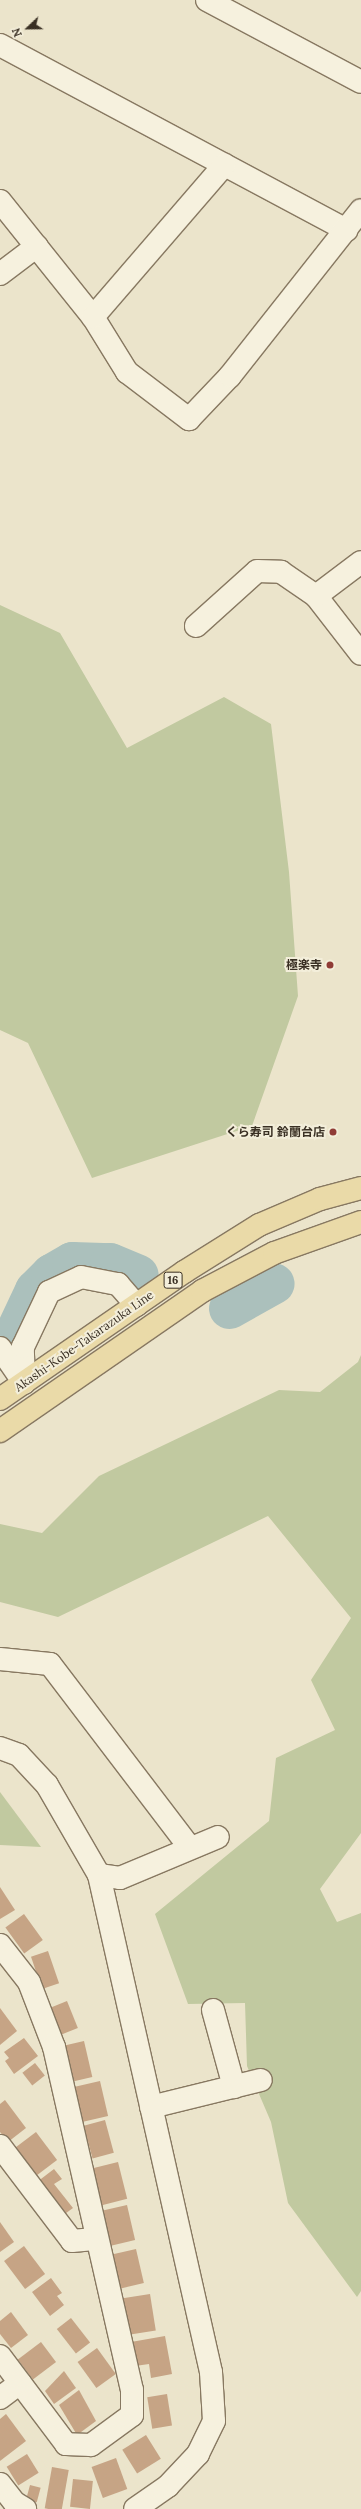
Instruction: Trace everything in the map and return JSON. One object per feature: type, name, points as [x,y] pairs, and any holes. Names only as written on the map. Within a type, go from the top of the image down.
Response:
[{"type":"main road","name":"Akashi-Kobe-Takarazuka Line","points":[[0,1399],[136,1305],[259,1225],[320,1199],[361,1188]]},
{"type":"main road","name":"16","points":[[0,1431],[202,1291],[274,1253],[361,1222]]},
{"type":"street","points":[[207,0],[361,82]]},
{"type":"street","points":[[0,45],[347,230]]},
{"type":"street","points":[[93,317],[224,165]]},
{"type":"street","points":[[0,201],[93,317],[127,372],[189,419],[230,376],[347,230],[361,210]]},
{"type":"street","points":[[0,274],[37,246]]},
{"type":"street","points":[[316,596],[361,562]]},
{"type":"street","points":[[196,626],[257,571],[281,572],[316,596],[361,654]]},
{"type":"street","points":[[24,1383],[23,1347],[49,1292],[80,1277],[118,1284],[136,1305]]},
{"type":"street","points":[[0,1348],[24,1383]]},
{"type":"street","points":[[0,1371],[24,1383]]},
{"type":"street","points":[[0,1659],[50,1664],[190,1848]]},
{"type":"street","points":[[0,1748],[19,1755],[47,1785],[99,1875],[211,2372],[214,2421],[198,2454],[168,2486],[134,2509]]},
{"type":"street","points":[[99,1875],[120,1878],[218,1837]]},
{"type":"street","points":[[0,1945],[29,1982],[54,2047],[132,2390],[132,2415],[92,2445],[66,2444],[0,2356]]},
{"type":"street","points":[[213,2010],[234,2087]]},
{"type":"street","points":[[151,2107],[261,2080]]},
{"type":"street","points":[[0,2146],[72,2241],[97,2239]]},
{"type":"street","points":[[0,2398],[20,2383]]},
{"type":"street","points":[[0,2484],[15,2503],[25,2509]]},
{"type":"green space","points":[[0,605],[60,633],[127,748],[224,697],[271,724],[289,872],[298,996],[252,1126],[92,1178],[28,1043],[0,1030]]},
{"type":"green space","points":[[361,1355],[361,1833],[320,1889],[337,1922],[361,1913],[361,2291],[357,2297],[288,2203],[271,2122],[247,2066],[245,2003],[188,2004],[155,1914],[269,1821],[276,1758],[335,1730],[311,1680],[351,1618],[268,1516],[58,1617],[0,1602],[0,1524],[42,1533],[99,1476],[279,1390],[320,1392],[358,1362]]},
{"type":"green space","points":[[0,1792],[41,1847],[0,1845]]},
{"type":"building","points":[[0,1887],[15,1910],[0,1919]]},
{"type":"building","points":[[24,1914],[43,1940],[24,1953],[5,1928]]},
{"type":"building","points":[[48,1951],[59,1983],[42,1989],[31,1957]]},
{"type":"building","points":[[67,2001],[78,2028],[59,2035],[48,2008]]},
{"type":"building","points":[[0,2008],[17,2031],[0,2045]]},
{"type":"building","points":[[24,2038],[38,2056],[14,2074],[5,2061],[9,2058],[4,2052]]},
{"type":"building","points":[[84,2041],[92,2077],[72,2082],[64,2046]]},
{"type":"building","points":[[35,2063],[45,2076],[32,2085],[22,2073]]},
{"type":"building","points":[[100,2081],[108,2116],[80,2123],[72,2088]]},
{"type":"building","points":[[5,2100],[26,2128],[8,2142],[0,2132],[0,2104]]},
{"type":"building","points":[[105,2120],[114,2153],[93,2159],[84,2126]]},
{"type":"building","points":[[36,2132],[57,2160],[34,2177],[13,2149]]},
{"type":"building","points":[[118,2162],[127,2199],[102,2205],[93,2168]]},
{"type":"building","points":[[54,2169],[62,2179],[54,2184],[73,2208],[62,2216],[37,2182]]},
{"type":"building","points":[[127,2205],[135,2240],[109,2246],[101,2211]]},
{"type":"building","points":[[0,2222],[14,2242],[0,2252]]},
{"type":"building","points":[[24,2246],[45,2274],[25,2289],[4,2261]]},
{"type":"building","points":[[136,2249],[144,2283],[118,2289],[110,2255]]},
{"type":"building","points":[[51,2278],[62,2293],[57,2296],[64,2305],[50,2316],[32,2292]]},
{"type":"building","points":[[150,2294],[156,2331],[127,2335],[121,2299]]},
{"type":"building","points":[[11,2312],[28,2335],[11,2348],[0,2334],[0,2321]]},
{"type":"building","points":[[71,2318],[90,2342],[76,2354],[57,2329]]},
{"type":"building","points":[[165,2336],[172,2374],[151,2378],[149,2364],[135,2366],[131,2342]]},
{"type":"building","points":[[41,2342],[56,2362],[33,2379],[18,2359]]},
{"type":"building","points":[[97,2348],[116,2374],[96,2388],[78,2362]]},
{"type":"building","points":[[64,2371],[76,2388],[54,2404],[45,2391]]},
{"type":"building","points":[[79,2390],[96,2421],[77,2435],[59,2405]]},
{"type":"building","points":[[167,2394],[172,2426],[152,2429],[147,2397]]},
{"type":"building","points":[[6,2414],[26,2441],[0,2461],[0,2419]]},
{"type":"building","points":[[146,2435],[161,2459],[137,2474],[122,2450]]},
{"type":"building","points":[[27,2454],[39,2473],[18,2485],[7,2467]]},
{"type":"building","points":[[116,2458],[127,2489],[103,2498],[92,2467]]},
{"type":"building","points":[[52,2467],[69,2470],[62,2509],[45,2508]]},
{"type":"building","points":[[73,2479],[93,2481],[90,2509],[70,2507]]},
{"type":"building","points":[[30,2485],[41,2488],[37,2502],[26,2499]]},
{"type":"waterway","points":[[0,1350],[12,1339],[35,1290],[51,1274],[72,1262],[110,1263],[138,1275]]},
{"type":"waterway","points":[[229,1308],[274,1283]]},
{"type":"place","name":"極楽寺","points":[[330,965]]},
{"type":"place","name":"くら寿司 鈴蘭台店","points":[[333,1132]]}]
